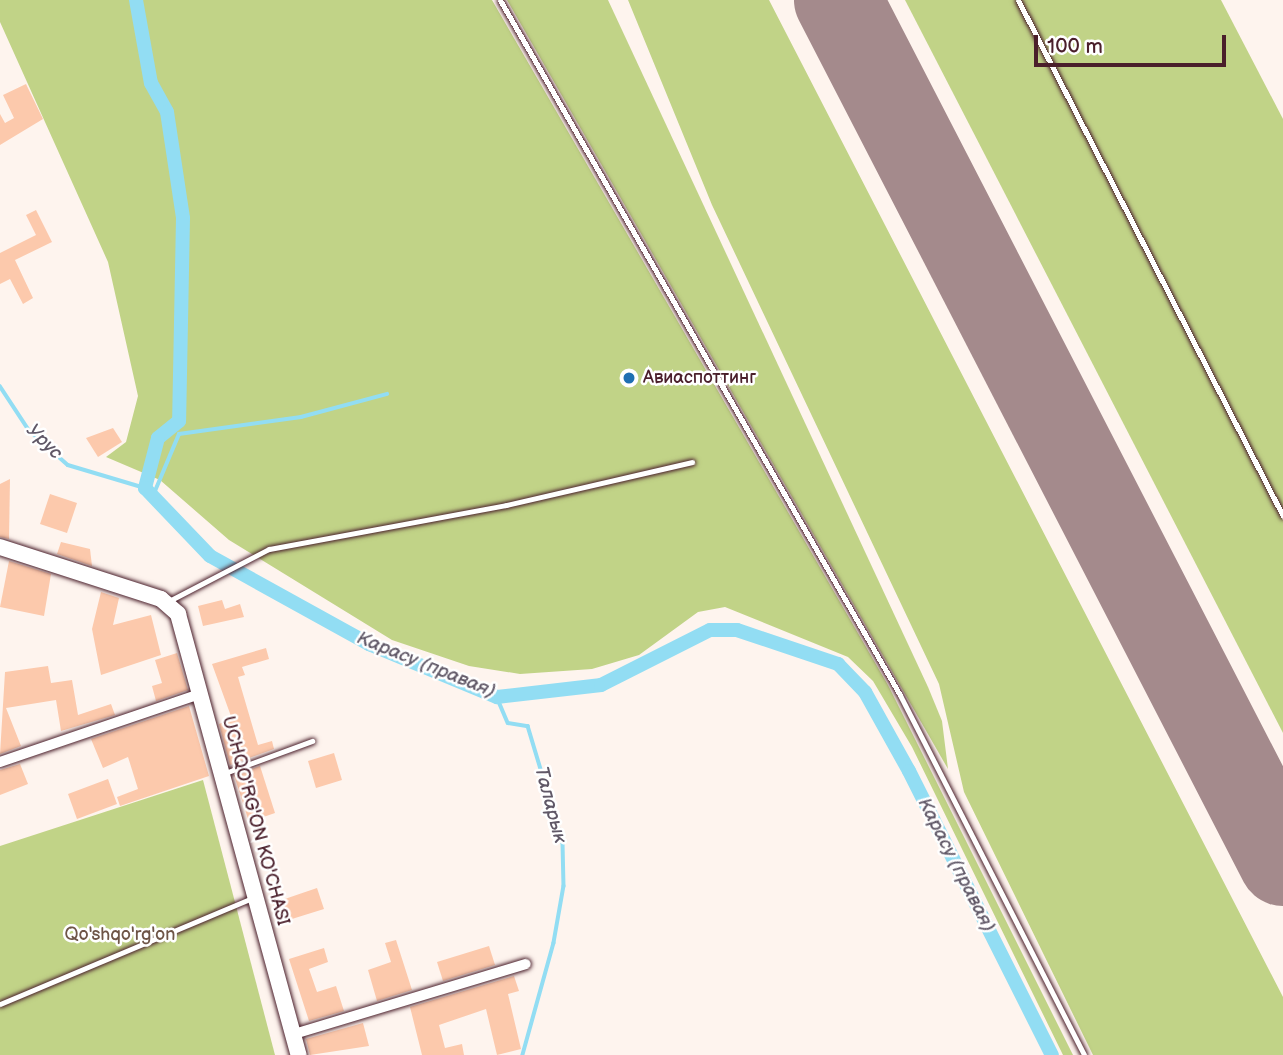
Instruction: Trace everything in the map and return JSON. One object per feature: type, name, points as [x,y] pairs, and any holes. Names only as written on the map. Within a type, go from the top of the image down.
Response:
[{"type":"street","points":[[0,547],[167,602]]},
{"type":"street","name":"UCHQO'RG'ON KO'CHASI","points":[[167,602],[191,645],[200,694],[299,1055]]},
{"type":"street","points":[[0,762],[200,694]]},
{"type":"street","points":[[294,1034],[526,964]]},
{"type":"lane","points":[[500,0],[918,727],[1084,1055]]},
{"type":"lane","points":[[1018,0],[1283,516]]},
{"type":"lane","points":[[167,602],[208,583],[242,560],[269,549],[506,505],[692,462]]},
{"type":"lane","points":[[222,774],[312,741]]},
{"type":"lane","points":[[0,1004],[255,897]]},
{"type":"green space","points":[[0,0],[492,0],[888,685],[1073,1055],[1063,1055],[912,747],[873,681],[848,657],[725,607],[698,612],[639,655],[592,669],[520,674],[469,666],[392,640],[229,540],[160,480],[106,457],[126,442],[138,396],[108,262],[0,22]]},
{"type":"green space","points":[[507,0],[608,0],[928,687],[942,721],[948,769]]},
{"type":"green space","points":[[628,0],[769,0],[1283,997],[1283,1055],[1093,1055],[964,792],[939,684],[712,205]]},
{"type":"green space","points":[[905,0],[1221,0],[1283,119],[1283,733]]},
{"type":"green space","name":"Qo'shqo'rg'on","points":[[203,780],[275,1055],[0,1055],[0,846]]},
{"type":"building","points":[[26,84],[43,119],[0,145],[0,114],[5,123],[14,118],[3,95]]},
{"type":"building","points":[[36,210],[52,242],[15,260],[33,298],[23,304],[10,279],[0,284],[0,253],[36,235],[26,215]]},
{"type":"building","points":[[113,428],[122,442],[98,457],[86,438]]},
{"type":"building","points":[[10,479],[9,539],[0,537],[0,484]]},
{"type":"building","points":[[50,494],[77,503],[67,533],[40,524]]},
{"type":"building","points":[[61,542],[90,549],[92,566],[57,554]]},
{"type":"building","points":[[9,561],[51,574],[44,616],[0,607]]},
{"type":"building","points":[[101,592],[119,598],[113,625],[151,615],[161,655],[101,675],[92,629]]},
{"type":"building","points":[[222,600],[225,609],[240,604],[244,617],[203,626],[198,606]]},
{"type":"building","points":[[266,648],[269,659],[242,667],[245,675],[238,677],[258,745],[272,741],[274,749],[230,765],[219,724],[232,719],[212,664]]},
{"type":"building","points":[[177,653],[188,690],[156,701],[152,686],[162,683],[155,660]]},
{"type":"building","points":[[48,666],[51,683],[72,680],[78,715],[111,704],[115,715],[61,731],[56,700],[6,708],[21,746],[0,754],[5,672]]},
{"type":"building","points":[[189,706],[209,776],[120,806],[117,797],[138,789],[128,757],[103,768],[91,739]]},
{"type":"building","points":[[334,753],[342,780],[316,788],[308,761]]},
{"type":"building","points":[[20,764],[28,784],[0,795],[0,770]]},
{"type":"building","points":[[260,766],[275,813],[249,822],[234,775]]},
{"type":"building","points":[[108,779],[117,804],[77,819],[68,794]]},
{"type":"building","points":[[317,888],[324,909],[279,923],[273,903]]},
{"type":"building","points":[[396,940],[412,990],[377,1001],[368,970],[391,962],[385,943]]},
{"type":"building","points":[[489,946],[495,965],[443,981],[437,962]]},
{"type":"building","points":[[324,948],[328,962],[309,969],[317,992],[336,986],[344,1011],[309,1021],[289,959]]},
{"type":"building","points":[[514,976],[519,991],[508,994],[521,1049],[497,1055],[486,1009],[439,1025],[445,1048],[462,1044],[464,1055],[422,1055],[410,1007]]},
{"type":"building","points":[[363,1023],[369,1046],[310,1055],[306,1039]]},
{"type":"waterway","name":"Карасу (правая)","points":[[136,0],[151,83],[167,112],[183,218],[179,421],[158,438],[145,488],[210,556],[369,644],[497,697],[601,685],[710,630],[737,630],[838,664],[865,692],[909,771],[1052,1055]]},
{"type":"waterway","name":"Урус","points":[[0,386],[29,430],[68,465],[145,488]]},
{"type":"waterway","points":[[153,496],[179,434],[301,417],[387,394]]},
{"type":"waterway","name":"Таларык","points":[[497,697],[508,723],[528,726],[563,843],[564,886],[554,943],[523,1055]]},
{"type":"runway","points":[[838,0],[1283,862]]},
{"type":"place","name":"Авиаспоттинг","points":[[629,378]]}]
